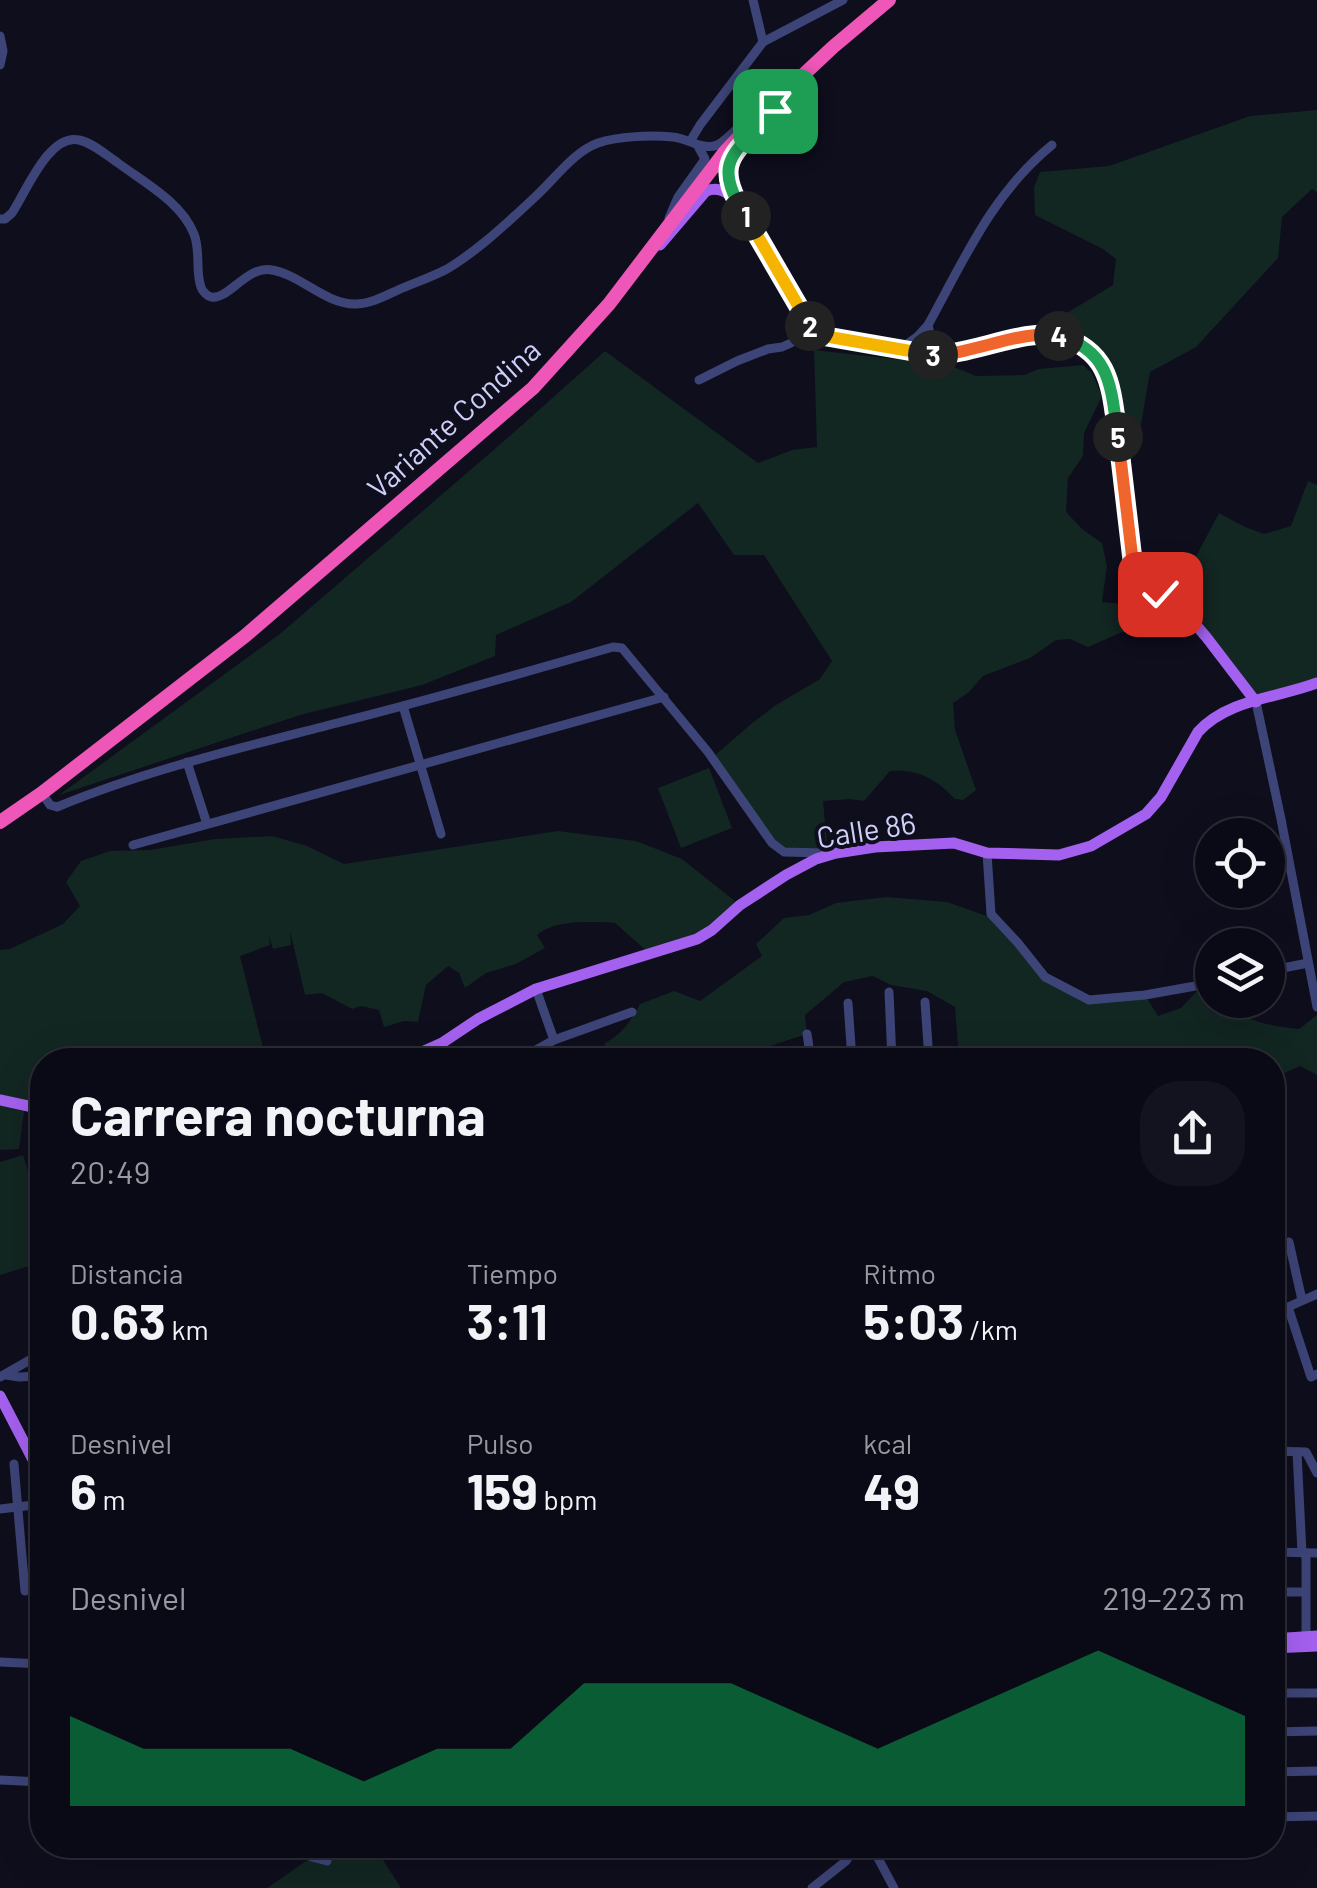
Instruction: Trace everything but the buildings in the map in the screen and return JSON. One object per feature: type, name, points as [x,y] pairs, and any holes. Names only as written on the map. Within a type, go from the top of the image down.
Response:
[{"type":"highway","name":"Variante Condina","points":[[0,822],[245,636],[534,388],[599,316],[724,153],[856,25],[889,0]]},
{"type":"main road","points":[[733,197],[727,174],[732,157],[775,111],[782,96]]},
{"type":"main road","points":[[642,262],[706,191],[722,189],[733,197],[756,230],[808,325],[824,336],[939,355],[1052,334],[1079,342],[1099,359],[1110,386],[1134,573],[1144,584],[1179,605],[1256,702]]},
{"type":"main road","name":"Calle 86","points":[[431,1048],[536,989],[697,939],[786,876],[836,852],[954,843],[987,853],[1059,855],[1091,846],[1146,814],[1161,797],[1206,724],[1238,706],[1317,682]]},
{"type":"main road","points":[[0,1100],[30,1106]]},
{"type":"main road","points":[[0,1396],[30,1454]]},
{"type":"main road","points":[[1285,1639],[1313,1640]]},
{"type":"main road","points":[[1285,1645],[1313,1640]]},
{"type":"street","points":[[753,0],[762,42]]},
{"type":"street","points":[[694,142],[700,125],[762,42],[843,0]]},
{"type":"street","points":[[0,36],[4,50],[0,65]]},
{"type":"street","points":[[0,219],[12,213],[52,148],[78,139],[158,192],[186,216],[198,246],[200,287],[206,295],[220,295],[246,276],[271,270],[334,298],[358,304],[444,270],[469,254],[575,158],[599,142],[647,136],[720,144],[746,117],[782,96]]},
{"type":"street","points":[[664,232],[678,197],[704,159],[694,142]]},
{"type":"street","points":[[898,350],[917,338],[928,324],[998,199],[1052,145]]},
{"type":"street","points":[[928,324],[939,355]]},
{"type":"street","points":[[700,380],[737,361],[791,343],[808,325]]},
{"type":"street","points":[[42,793],[50,805],[57,806],[112,784],[187,762],[613,646],[622,648],[664,697],[772,843],[784,852],[836,852]]},
{"type":"street","points":[[133,845],[664,697]]},
{"type":"street","points":[[1256,702],[1317,1007]]},
{"type":"street","points":[[403,706],[440,834]]},
{"type":"street","points":[[187,762],[207,824]]},
{"type":"street","points":[[987,853],[991,914],[1045,978],[1090,1000],[1195,986]]},
{"type":"street","points":[[1285,968],[1308,963]]},
{"type":"street","points":[[536,989],[554,1040]]},
{"type":"street","points":[[888,992],[891,1048]]},
{"type":"street","points":[[925,1002],[928,1048]]},
{"type":"street","points":[[848,1004],[851,1048]]},
{"type":"street","points":[[540,1048],[632,1012]]},
{"type":"street","points":[[808,1034],[810,1048]]},
{"type":"street","points":[[1290,1242],[1302,1300]]},
{"type":"street","points":[[1285,1309],[1317,1294]]},
{"type":"street","points":[[1288,1307],[1311,1377],[1317,1374]]},
{"type":"street","points":[[2,1376],[30,1359]]},
{"type":"street","points":[[2,1376],[30,1376]]},
{"type":"street","points":[[1285,1452],[1306,1452],[1317,1474]]},
{"type":"street","points":[[1298,1452],[1308,1553],[1305,1592],[1313,1640]]},
{"type":"street","points":[[14,1464],[25,1591]]},
{"type":"street","points":[[0,1508],[30,1505]]},
{"type":"street","points":[[1285,1592],[1305,1592]]},
{"type":"street","points":[[0,1662],[30,1663]]},
{"type":"street","points":[[1285,1693],[1317,1693]]},
{"type":"street","points":[[1285,1732],[1317,1731]]},
{"type":"street","points":[[1285,1771],[1317,1770]]},
{"type":"street","points":[[0,1780],[30,1781]]},
{"type":"street","points":[[1285,1817],[1317,1816]]},
{"type":"street","points":[[316,1858],[327,1861]]},
{"type":"street","points":[[812,1888],[848,1858]]},
{"type":"street","points":[[879,1858],[894,1888]]},
{"type":"green space","points":[[1317,110],[1317,192],[1312,189],[1282,217],[1278,258],[1196,347],[1150,372],[1136,454],[1121,460],[1102,366],[1079,342],[1052,334],[1057,319],[1113,285],[1116,259],[1035,215],[1034,187],[1040,172],[1109,166],[1250,116]]},
{"type":"green space","points":[[814,350],[949,365],[976,376],[1024,375],[1039,369],[1083,365],[1092,373],[1102,396],[1084,433],[1083,456],[1068,478],[1066,512],[1102,543],[1107,566],[1102,602],[1124,604],[1129,626],[1088,647],[1070,639],[1056,640],[1030,658],[983,676],[953,703],[955,730],[976,790],[963,800],[955,799],[926,777],[890,771],[864,801],[823,801],[828,853],[780,849],[712,758],[776,705],[820,679],[832,661],[764,555],[734,555],[698,503],[571,602],[496,635],[495,656],[422,685],[300,715],[59,795],[281,633],[605,351],[758,463],[792,450],[817,447]]},
{"type":"green space","points":[[1308,481],[1317,485],[1317,679],[1255,699],[1179,605],[1172,589],[1180,561],[1193,562],[1219,513],[1264,534],[1291,526]]},
{"type":"green space","points":[[709,768],[732,828],[681,848],[658,788]]},
{"type":"green space","points":[[558,831],[636,841],[682,859],[740,905],[719,924],[649,953],[615,923],[554,926],[537,935],[545,948],[516,964],[486,973],[465,988],[459,973],[448,966],[426,985],[418,1022],[404,1021],[384,1027],[379,1010],[361,1006],[352,1009],[322,993],[305,995],[290,931],[291,945],[273,949],[269,935],[270,945],[240,956],[263,1048],[30,1048],[30,1106],[25,1105],[19,1149],[0,1150],[0,950],[63,924],[80,906],[66,882],[81,861],[110,851],[272,836],[307,846],[344,864]]},
{"type":"green space","points":[[886,897],[947,902],[987,916],[1018,943],[1045,977],[1084,1002],[1145,995],[1158,1016],[1181,1008],[1195,993],[1195,1018],[1247,1018],[1299,1029],[1317,1015],[1317,1075],[1300,1066],[1285,1073],[1285,1048],[958,1048],[955,1007],[927,991],[891,985],[873,976],[844,982],[805,1015],[807,1034],[763,1048],[604,1048],[626,1026],[640,1004],[674,991],[700,1001],[762,956],[756,944],[784,918],[809,915],[836,903]]},
{"type":"green space","points":[[23,1155],[30,1178],[30,1266],[0,1275],[0,1162]]},
{"type":"green space","points":[[311,1858],[382,1858],[401,1888],[267,1888]]},
{"type":"route","points":[[775,111],[732,157],[728,184],[808,325],[824,336],[920,354],[962,352],[1052,334],[1079,342],[1099,359],[1110,386],[1134,573],[1160,594]]}]
